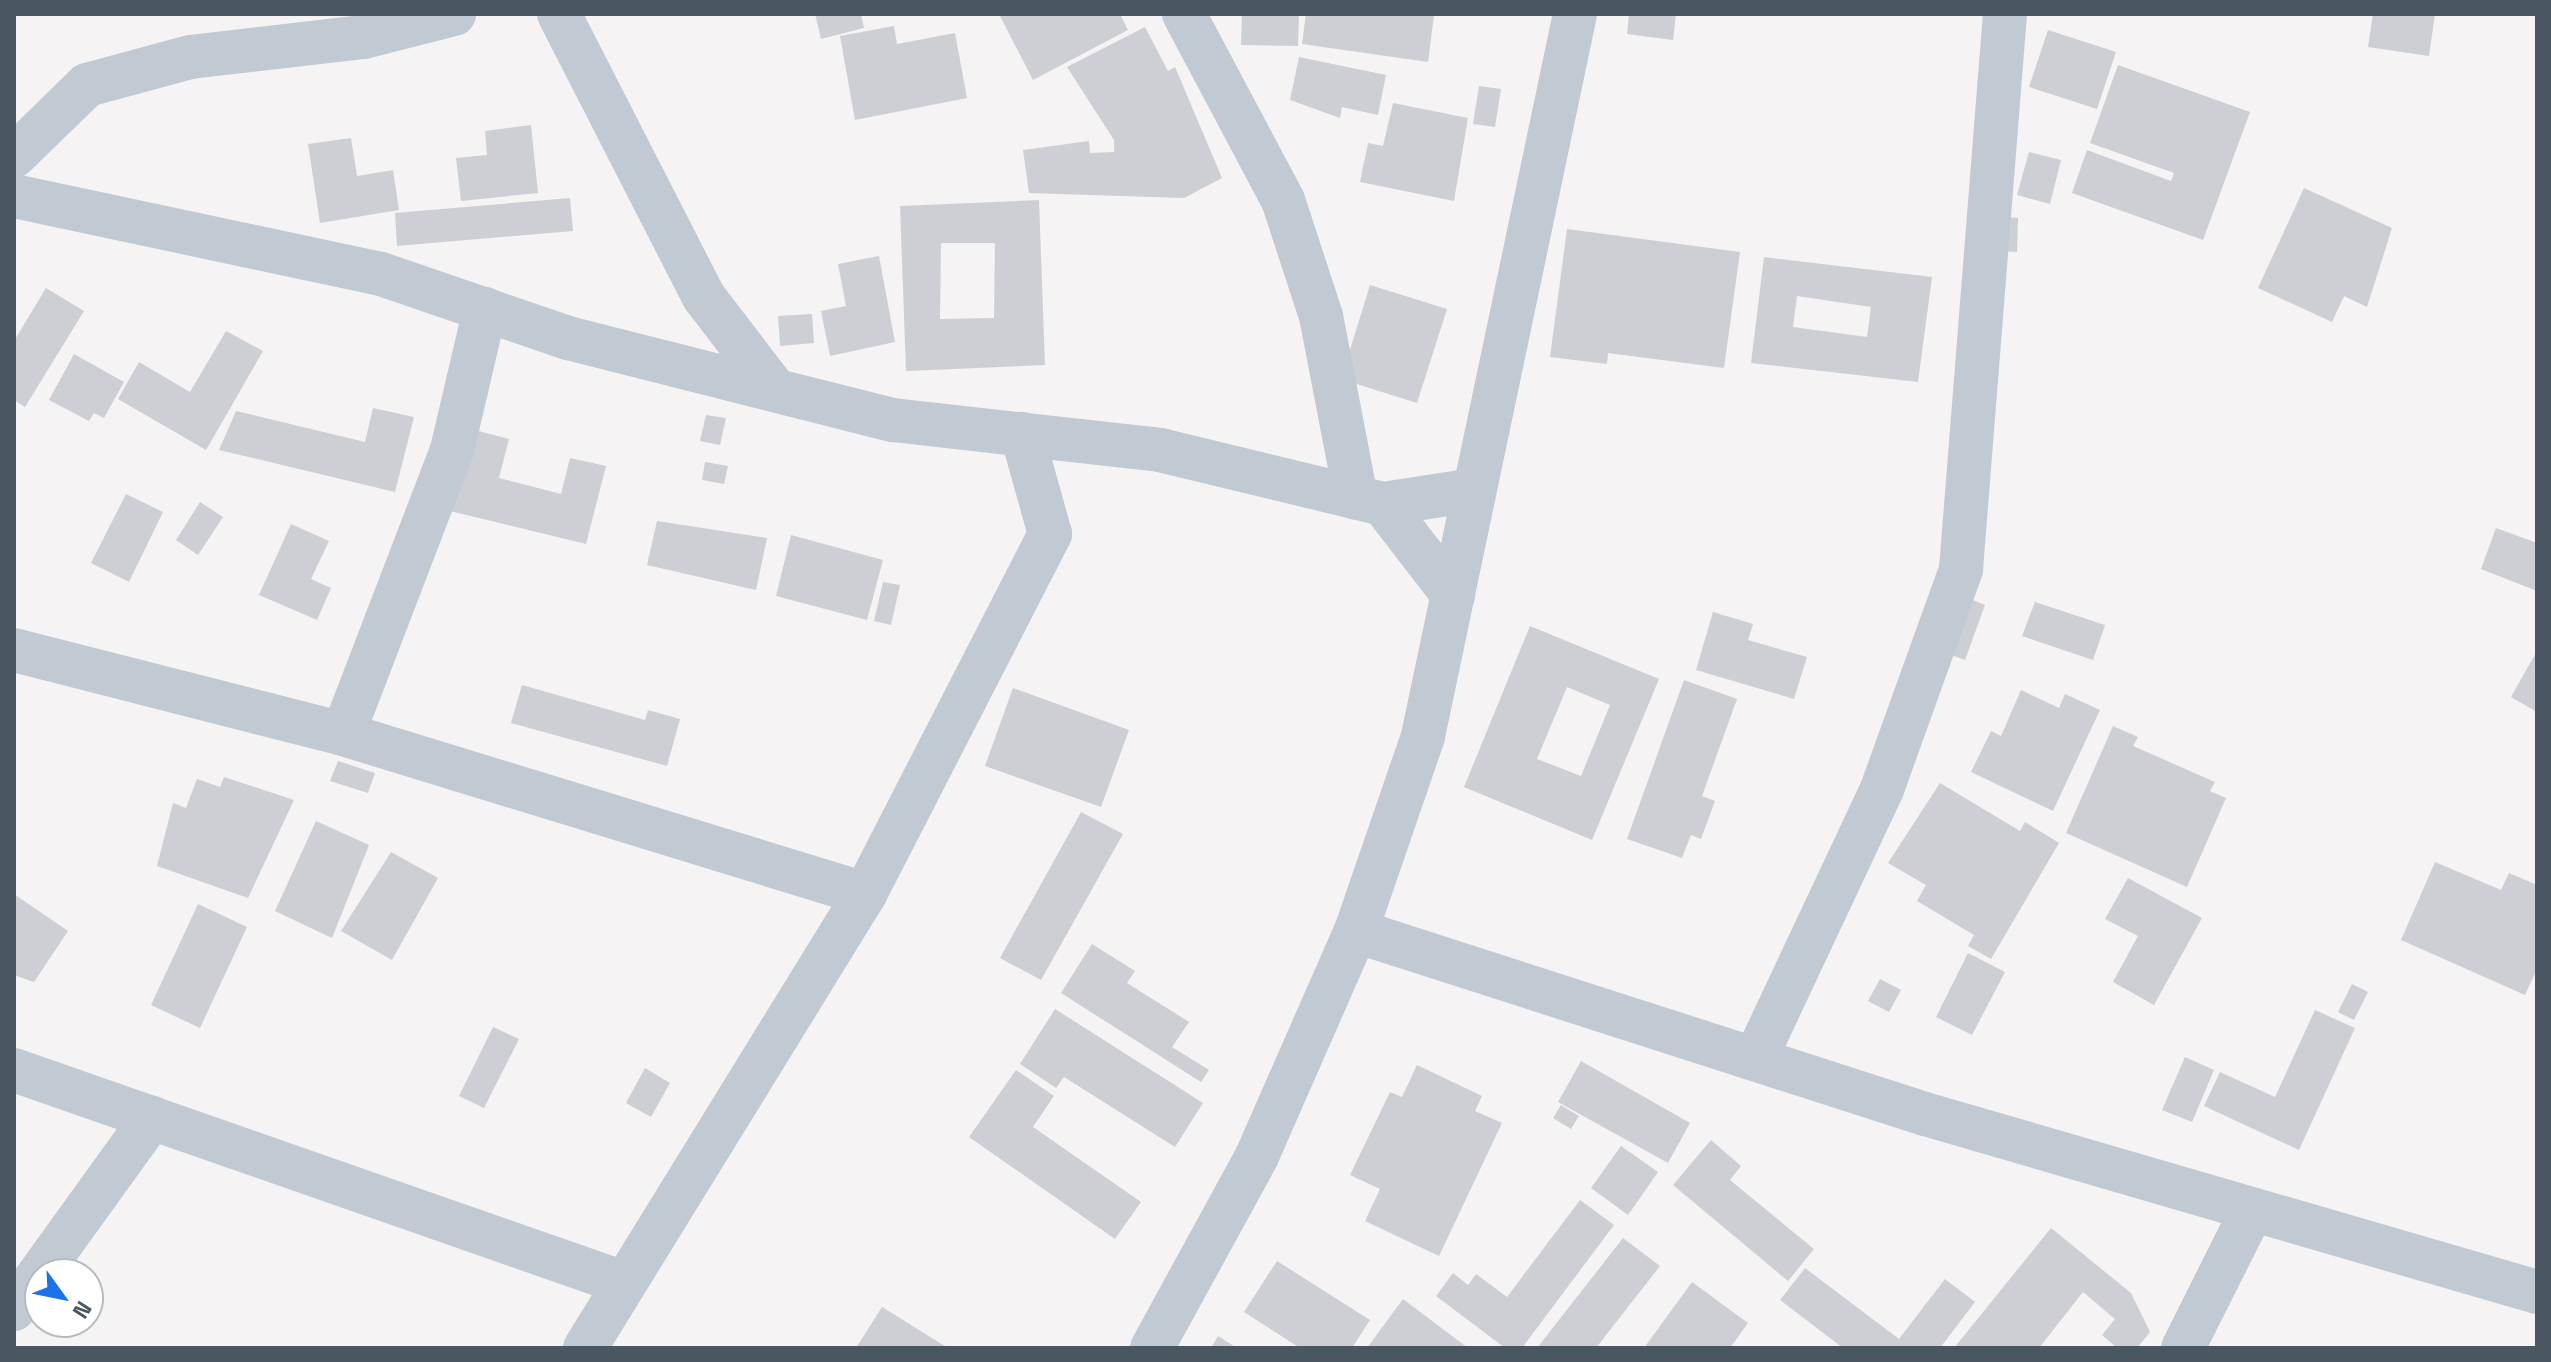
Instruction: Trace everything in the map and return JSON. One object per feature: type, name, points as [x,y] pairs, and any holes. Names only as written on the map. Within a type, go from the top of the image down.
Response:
[{"type":"street","points":[[14,156],[87,85],[190,57],[364,37],[454,14]]},
{"type":"street","points":[[559,14],[704,297],[775,390]]},
{"type":"street","points":[[1184,14],[1283,200],[1321,316],[1369,501],[1453,595]]},
{"type":"street","points":[[1152,1348],[1257,1156],[1356,931],[1423,736],[1575,14]]},
{"type":"street","points":[[1757,1055],[1882,789],[1961,569],[2005,14]]},
{"type":"street","points":[[14,196],[366,270],[485,309],[893,420],[1160,450],[1369,501],[1474,490]]},
{"type":"street","points":[[343,734],[452,450],[485,309]]},
{"type":"street","points":[[585,1348],[865,894],[1050,534],[1022,434]]},
{"type":"street","points":[[14,650],[343,734],[865,894]]},
{"type":"street","points":[[1356,931],[1555,1000],[1757,1055],[2251,1212],[2537,1292]]},
{"type":"street","points":[[14,1070],[624,1283]]},
{"type":"street","points":[[14,1309],[152,1118]]},
{"type":"street","points":[[2183,1348],[2251,1212]]},
{"type":"building","points":[[815,14],[861,14],[864,28],[821,39]]},
{"type":"building","points":[[999,14],[1120,14],[1128,30],[1033,80]]},
{"type":"building","points":[[1242,14],[1299,14],[1298,46],[1241,45]]},
{"type":"building","points":[[1306,14],[1434,15],[1428,62],[1302,44]]},
{"type":"building","points":[[1629,14],[1676,14],[1673,40],[1627,34]]},
{"type":"building","points":[[2373,14],[2435,14],[2429,56],[2368,47]]},
{"type":"building","points":[[894,26],[897,44],[955,33],[967,98],[855,120],[840,36]]},
{"type":"building","points":[[1145,27],[1168,71],[1175,67],[1222,178],[1184,198],[1029,193],[1023,150],[1089,141],[1090,153],[1114,152],[1114,140],[1067,67]]},
{"type":"building","points":[[2048,30],[2116,52],[2097,109],[2029,87]]},
{"type":"building","points":[[1299,57],[1386,75],[1378,115],[1342,107],[1340,118],[1290,100]]},
{"type":"building","points":[[2118,65],[2250,112],[2203,240],[2072,193],[2087,150],[2171,181],[2174,173],[2090,143]]},
{"type":"building","points":[[1479,86],[1501,89],[1495,127],[1473,124]]},
{"type":"building","points":[[1393,103],[1468,118],[1454,201],[1360,182],[1368,143],[1383,146]]},
{"type":"building","points":[[531,125],[538,193],[461,201],[456,158],[487,155],[485,131]]},
{"type":"building","points":[[351,138],[357,176],[393,170],[399,210],[320,223],[308,144]]},
{"type":"building","points":[[2029,152],[2061,160],[2050,204],[2017,195]]},
{"type":"building","points":[[2304,188],[2392,228],[2367,307],[2344,296],[2332,322],[2258,288]]},
{"type":"building","points":[[570,198],[573,231],[397,246],[395,213]]},
{"type":"building","points":[[1039,200],[1045,365],[906,371],[900,206]],"holes":[[[941,243],[995,243],[994,318],[940,319]]]},
{"type":"building","points":[[2004,217],[2018,218],[2017,252],[2001,251]]},
{"type":"building","points":[[1567,229],[1740,252],[1724,368],[1608,353],[1607,364],[1550,357]]},
{"type":"building","points":[[879,256],[895,342],[830,356],[821,311],[846,306],[838,264]]},
{"type":"building","points":[[1764,257],[1932,277],[1918,382],[1751,363]],"holes":[[[1797,296],[1871,307],[1867,337],[1793,327]]]},
{"type":"building","points":[[1370,285],[1447,309],[1417,403],[1341,379]]},
{"type":"building","points":[[46,288],[84,311],[25,407],[14,400],[14,341]]},
{"type":"building","points":[[812,314],[814,343],[780,346],[778,316]]},
{"type":"building","points":[[226,331],[263,351],[206,450],[118,399],[139,362],[190,392]]},
{"type":"building","points":[[74,354],[124,382],[104,418],[94,413],[89,421],[49,400]]},
{"type":"building","points":[[373,408],[414,417],[395,492],[219,450],[236,411],[365,442]]},
{"type":"building","points":[[706,415],[726,418],[720,445],[700,441]]},
{"type":"building","points":[[471,429],[509,439],[499,478],[561,494],[570,458],[606,466],[586,544],[450,511]]},
{"type":"building","points":[[705,462],[728,466],[724,484],[702,480]]},
{"type":"building","points":[[126,494],[163,512],[129,582],[91,563]]},
{"type":"building","points":[[200,502],[223,517],[198,555],[176,540]]},
{"type":"building","points":[[657,521],[767,538],[756,590],[647,565]]},
{"type":"building","points":[[291,524],[329,541],[311,579],[331,588],[317,620],[259,595]]},
{"type":"building","points":[[2496,528],[2537,543],[2537,591],[2481,569]]},
{"type":"building","points":[[791,535],[883,560],[867,620],[776,596]]},
{"type":"building","points":[[883,582],[900,585],[891,625],[874,621]]},
{"type":"building","points":[[1961,595],[1985,605],[1965,660],[1940,651]]},
{"type":"building","points":[[2035,602],[2105,625],[2093,660],[2022,636]]},
{"type":"building","points":[[1713,612],[1753,624],[1748,640],[1807,657],[1794,699],[1696,670]]},
{"type":"building","points":[[1530,626],[1659,679],[1592,840],[1464,787]],"holes":[[[1567,687],[1610,705],[1581,776],[1537,759]]]},
{"type":"building","points":[[2537,651],[2537,712],[2511,697]]},
{"type":"building","points":[[1684,680],[1737,699],[1702,796],[1715,801],[1701,839],[1691,835],[1682,858],[1627,839]]},
{"type":"building","points":[[522,685],[645,720],[648,710],[680,719],[667,766],[511,723]]},
{"type":"building","points":[[1013,688],[1129,730],[1101,807],[985,766]]},
{"type":"building","points":[[2021,690],[2059,708],[2065,694],[2100,710],[2053,811],[1971,772],[1991,731],[2001,736]]},
{"type":"building","points":[[2113,726],[2138,737],[2133,746],[2215,782],[2210,791],[2226,798],[2187,887],[2066,833]]},
{"type":"building","points":[[338,761],[375,773],[368,793],[330,781]]},
{"type":"building","points":[[224,777],[294,800],[248,898],[157,866],[173,803],[186,808],[197,779],[220,787]]},
{"type":"building","points":[[1940,783],[2020,831],[2025,822],[2059,843],[1991,959],[1968,946],[1974,935],[1917,901],[1926,885],[1888,863]]},
{"type":"building","points":[[1081,812],[1123,834],[1041,980],[1000,958]]},
{"type":"building","points":[[316,821],[369,845],[332,938],[275,911]]},
{"type":"building","points":[[391,852],[438,878],[392,960],[341,931]]},
{"type":"building","points":[[2435,862],[2501,890],[2509,873],[2537,885],[2537,969],[2525,995],[2401,940]]},
{"type":"building","points":[[2128,878],[2202,918],[2154,1005],[2113,982],[2138,936],[2105,919]]},
{"type":"building","points":[[14,894],[68,931],[34,982],[14,975]]},
{"type":"building","points":[[198,904],[247,927],[200,1028],[151,1005]]},
{"type":"building","points":[[1092,944],[1135,971],[1127,983],[1189,1022],[1172,1047],[1209,1070],[1201,1082],[1061,993]]},
{"type":"building","points":[[1968,953],[2005,972],[1972,1035],[1936,1017]]},
{"type":"building","points":[[1880,979],[1901,990],[1889,1012],[1868,1001]]},
{"type":"building","points":[[2352,984],[2368,992],[2354,1020],[2338,1012]]},
{"type":"building","points":[[1055,1009],[1203,1103],[1175,1147],[1064,1077],[1056,1088],[1020,1064]]},
{"type":"building","points":[[2315,1010],[2355,1028],[2299,1150],[2204,1106],[2220,1072],[2275,1097]]},
{"type":"building","points":[[493,1027],[519,1039],[484,1108],[459,1096]]},
{"type":"building","points":[[2185,1057],[2214,1070],[2192,1122],[2162,1110]]},
{"type":"building","points":[[1581,1061],[1690,1123],[1668,1163],[1558,1102]]},
{"type":"building","points":[[1417,1065],[1482,1096],[1475,1111],[1502,1123],[1439,1256],[1365,1221],[1380,1189],[1350,1175],[1390,1092],[1402,1097]]},
{"type":"building","points":[[645,1068],[670,1083],[651,1117],[626,1103]]},
{"type":"building","points":[[1016,1070],[1054,1096],[1033,1127],[1141,1202],[1115,1239],[969,1137]]},
{"type":"building","points":[[1561,1105],[1579,1116],[1571,1129],[1553,1118]]},
{"type":"building","points":[[1711,1140],[1741,1166],[1730,1180],[1814,1249],[1788,1281],[1673,1185]]},
{"type":"building","points":[[1621,1146],[1658,1172],[1628,1215],[1591,1188]]},
{"type":"building","points":[[1580,1200],[1614,1225],[1522,1348],[1505,1348],[1436,1296],[1453,1273],[1468,1285],[1476,1274],[1507,1297]]},
{"type":"building","points":[[2051,1228],[2131,1293],[2150,1332],[2137,1348],[2117,1348],[2102,1335],[2115,1319],[2083,1292],[2039,1348],[1954,1348]]},
{"type":"building","points":[[1623,1238],[1660,1266],[1596,1348],[1537,1348]]},
{"type":"building","points":[[1277,1261],[1370,1320],[1352,1348],[1300,1348],[1244,1312]]},
{"type":"building","points":[[1805,1268],[1899,1339],[1945,1279],[1975,1302],[1940,1348],[1843,1348],[1780,1300]]},
{"type":"building","points":[[1692,1282],[1748,1323],[1730,1348],[1644,1348]]},
{"type":"building","points":[[1403,1299],[1468,1348],[1367,1348]]},
{"type":"building","points":[[882,1307],[948,1348],[856,1348]]},
{"type":"building","points":[[1218,1336],[1237,1348],[1211,1348]]}]
